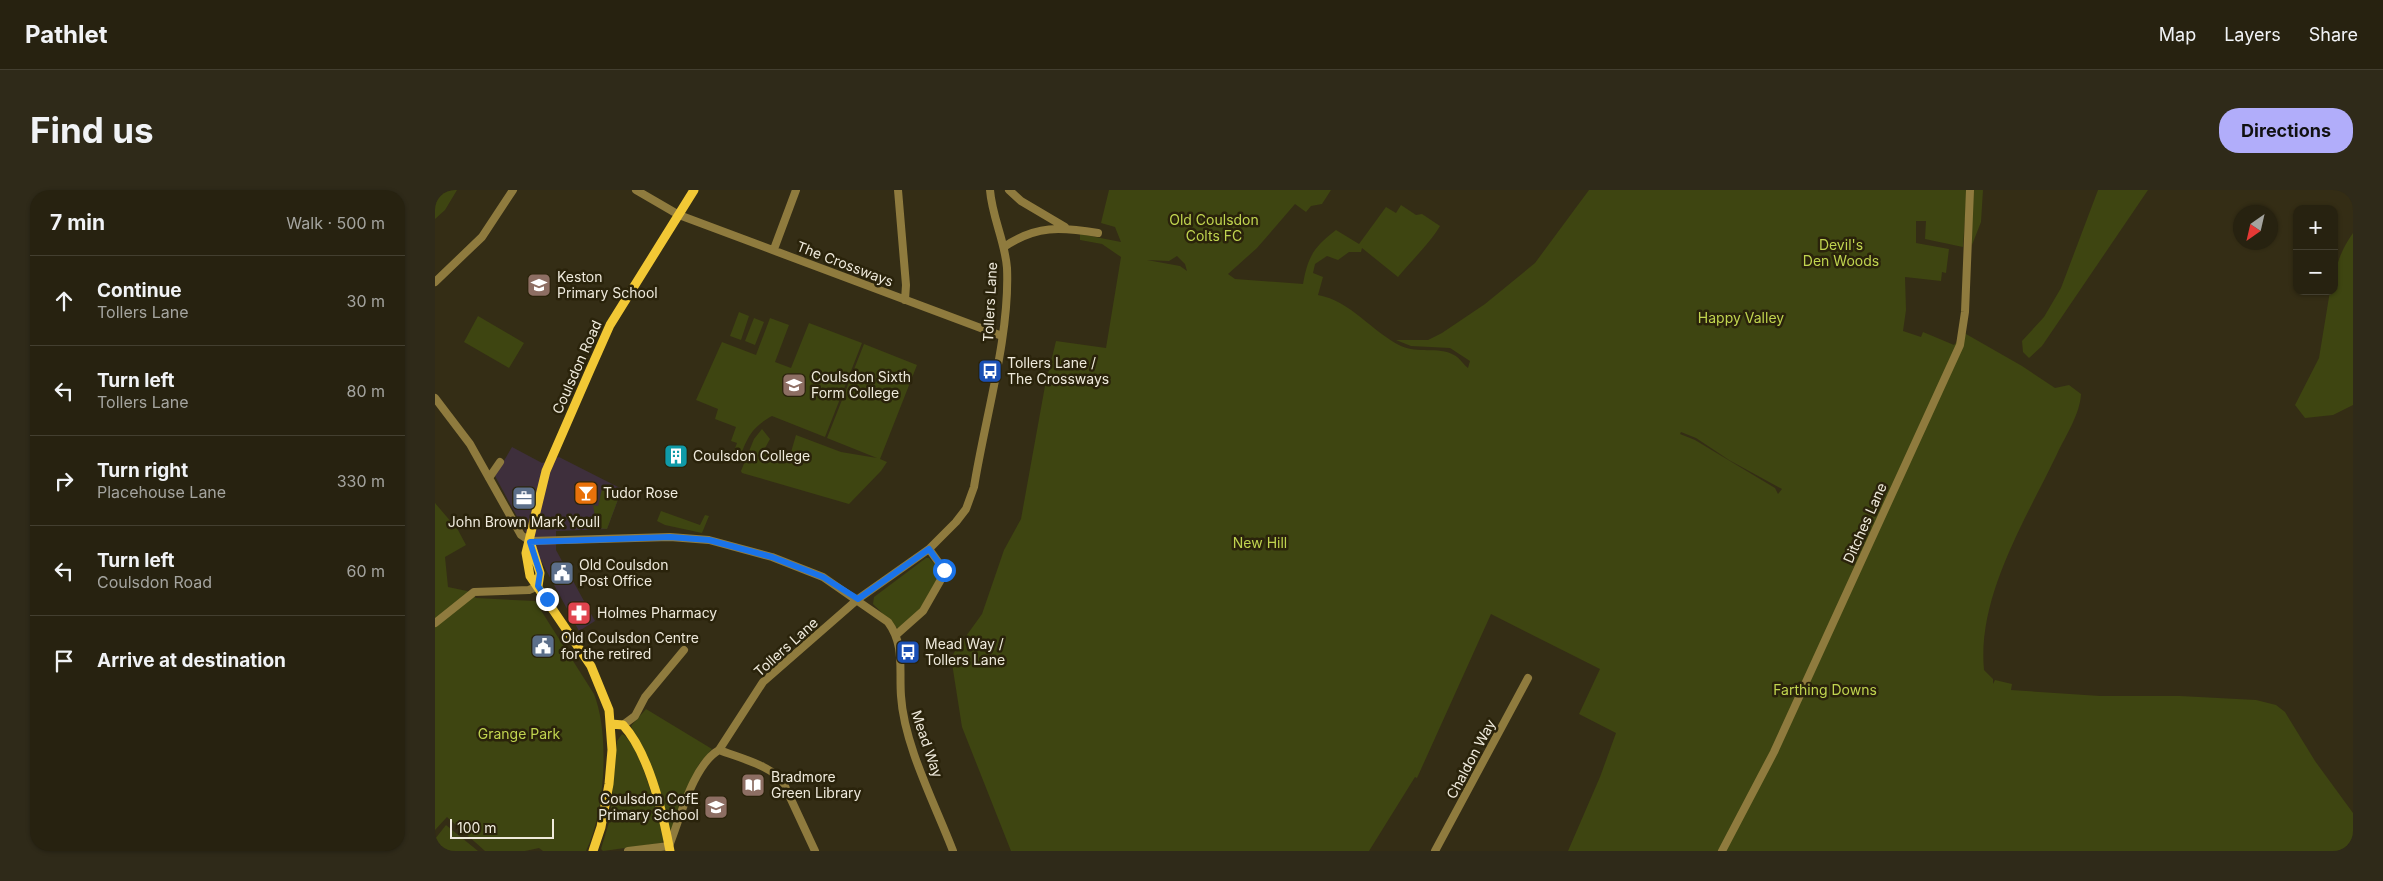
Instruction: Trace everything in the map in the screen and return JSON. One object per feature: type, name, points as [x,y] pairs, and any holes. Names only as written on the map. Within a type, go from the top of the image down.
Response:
[{"type":"main road","name":"Coulsdon Road","points":[[593,851],[601,827],[609,784],[611,724],[609,710],[598,680],[530,576],[526,554],[546,471],[610,326],[694,190]]},
{"type":"main road","points":[[611,724],[623,725],[632,735],[644,761],[669,848]]},
{"type":"street","points":[[435,282],[482,237],[513,190]]},
{"type":"street","name":"The Crossways","points":[[635,190],[679,215],[1002,336]]},
{"type":"street","points":[[774,250],[796,190]]},
{"type":"street","points":[[898,190],[906,285],[905,300]]},
{"type":"street","name":"Tollers Lane","points":[[669,848],[700,769],[710,755],[719,750],[763,682],[858,599],[929,549],[956,522],[966,508],[974,487],[1002,336],[1007,269],[1004,247],[990,190]]},
{"type":"street","points":[[1009,190],[1028,206],[1065,227],[1098,233]]},
{"type":"street","name":"Ditches Lane","points":[[1722,851],[1774,752],[1960,345],[1965,312],[1970,190]]},
{"type":"street","points":[[1004,247],[1030,233],[1065,227]]},
{"type":"street","points":[[435,398],[470,444],[521,535],[530,542]]},
{"type":"street","points":[[489,478],[500,462]]},
{"type":"street","name":"Mead Way","points":[[530,542],[670,537],[709,540],[772,557],[823,577],[858,599],[888,622],[896,635],[901,653],[902,712],[909,738],[953,851]]},
{"type":"street","points":[[896,635],[923,611],[943,576],[944,570],[929,549]]},
{"type":"street","points":[[435,624],[474,592],[529,590],[538,586]]},
{"type":"street","points":[[623,725],[635,716],[645,697],[684,650]]},
{"type":"street","name":"Chaldon Way","points":[[1435,851],[1528,678]]},
{"type":"street","points":[[719,750],[759,765],[775,773],[782,780],[815,851]]},
{"type":"street","points":[[628,851],[669,848]]},
{"type":"shaded area","points":[[512,447],[542,463],[559,457],[622,489],[607,529],[556,531],[556,550],[595,621],[579,631],[495,476]]},
{"type":"green space","points":[[435,190],[457,190],[445,210],[435,219]]},
{"type":"green space","points":[[1109,190],[1331,190],[1322,204],[1311,206],[1306,212],[1295,204],[1257,248],[1228,274],[1235,279],[1303,284],[1307,266],[1313,253],[1328,236],[1336,230],[1359,244],[1386,207],[1396,213],[1401,205],[1416,215],[1422,214],[1440,226],[1398,277],[1362,248],[1361,252],[1349,252],[1338,260],[1327,256],[1315,264],[1313,273],[1323,277],[1318,295],[1330,298],[1351,310],[1380,333],[1401,346],[1414,350],[1448,352],[1456,356],[1468,368],[1470,361],[1450,348],[1411,346],[1396,340],[1428,340],[1442,333],[1485,304],[1535,263],[1589,190],[1967,190],[1963,247],[1925,239],[1926,221],[1916,221],[1916,243],[1949,249],[1946,273],[1942,272],[1941,281],[1905,277],[1906,310],[1903,331],[1921,337],[1923,332],[1954,345],[1963,333],[1966,334],[2022,366],[2055,388],[2069,385],[2081,394],[2072,424],[2018,531],[1996,586],[1988,614],[1984,642],[1984,670],[1993,679],[1993,684],[1995,680],[2012,684],[2011,690],[2100,696],[2180,696],[2256,700],[2276,705],[2285,712],[2315,761],[2353,813],[2353,851],[1568,851],[1600,777],[1616,733],[1579,714],[1600,669],[1491,614],[1417,778],[1415,777],[1369,851],[1011,851],[962,727],[951,657],[982,614],[1004,550],[1021,519],[1045,386],[1056,341],[1106,348],[1121,257],[1102,244],[1080,240],[1080,234],[1121,242],[1115,227],[1101,223]],"holes":[[[1177,256],[1185,264],[1187,271],[1180,266],[1147,260],[1169,261]],[[1681,432],[1696,438],[1729,460],[1782,489],[1778,494],[1775,488],[1695,440],[1680,434]]]},
{"type":"green space","points":[[1971,190],[1983,190],[1981,222],[1972,245]]},
{"type":"green space","points":[[2098,190],[2148,190],[2042,346],[2029,358],[2023,352],[2022,341],[2044,317],[2061,288]]},
{"type":"green space","points":[[2353,233],[2353,405],[2333,415],[2305,418],[2295,405],[2319,358],[2329,295],[2338,295],[2338,264]]},
{"type":"green space","points":[[739,312],[749,316],[741,340],[730,336]]},
{"type":"green space","points":[[478,316],[524,343],[509,368],[464,342]]},
{"type":"green space","points":[[754,318],[764,322],[755,345],[745,341]]},
{"type":"green space","points":[[770,318],[789,325],[775,362],[791,368],[809,323],[862,343],[825,437],[772,416],[759,425],[750,435],[738,462],[731,459],[737,443],[731,441],[736,427],[715,419],[718,409],[696,400],[722,342],[756,355]]},
{"type":"green space","points":[[864,344],[917,365],[880,459],[887,462],[881,471],[849,504],[742,473],[741,471],[754,439],[762,429],[770,439],[764,450],[789,459],[796,435],[841,452],[877,458],[827,438]]},
{"type":"green space","points":[[602,489],[620,494],[607,529],[597,528],[593,505],[598,506]]},
{"type":"green space","name":"Grange Park","points":[[435,503],[458,530],[466,545],[445,557],[448,587],[467,591],[476,598],[535,601],[594,694],[602,730],[604,751],[603,773],[598,816],[586,851],[543,851],[539,848],[525,851],[485,851],[447,817],[435,830]]},
{"type":"green space","points":[[661,511],[700,525],[705,515],[709,516],[702,533],[665,525],[657,521]]},
{"type":"green space","points":[[926,558],[929,558],[940,570],[939,576],[919,611],[897,628],[873,604],[874,597]]},
{"type":"green space","points":[[646,709],[712,749],[699,764],[671,831],[653,774],[631,726]]},
{"type":"green space","points":[[622,734],[629,740],[642,765],[664,838],[662,843],[603,851],[601,849],[610,819],[617,741]]},
{"type":"green space","points":[[446,825],[478,851],[435,851],[435,839]]},
{"type":"place","name":"Keston Primary School","points":[[539,285]]},
{"type":"place","name":"Tollers Lane / The Crossways","points":[[990,371]]},
{"type":"place","name":"Coulsdon Sixth Form College","points":[[794,385]]},
{"type":"place","name":"Coulsdon College","points":[[676,456]]},
{"type":"place","name":"Tudor Rose","points":[[586,493]]},
{"type":"place","name":"John Brown Mark Youll","points":[[524,498]]},
{"type":"place","name":"Old Coulsdon Post Office","points":[[562,573]]},
{"type":"place","name":"Holmes Pharmacy","points":[[579,613]]},
{"type":"place","name":"Old Coulsdon Centre for the retired","points":[[543,646]]},
{"type":"place","name":"Mead Way / Tollers Lane","points":[[908,652]]},
{"type":"place","name":"Bradmore Green Library","points":[[753,785]]},
{"type":"place","name":"Coulsdon CofE Primary School","points":[[716,807]]},
{"type":"route","points":[[547,599],[538,586],[540,573],[536,554],[530,542],[670,537],[709,540],[772,557],[823,577],[858,599],[929,549],[944,570]]},
{"type":"park label","name":"Old Coulsdon Colts FC","points":[[1214,228]]},
{"type":"park label","name":"Devil's Den Woods","points":[[1841,254]]},
{"type":"park label","name":"Happy Valley","points":[[1741,318]]},
{"type":"park label","name":"New Hill","points":[[1260,543]]},
{"type":"park label","name":"Farthing Downs","points":[[1825,690]]}]
